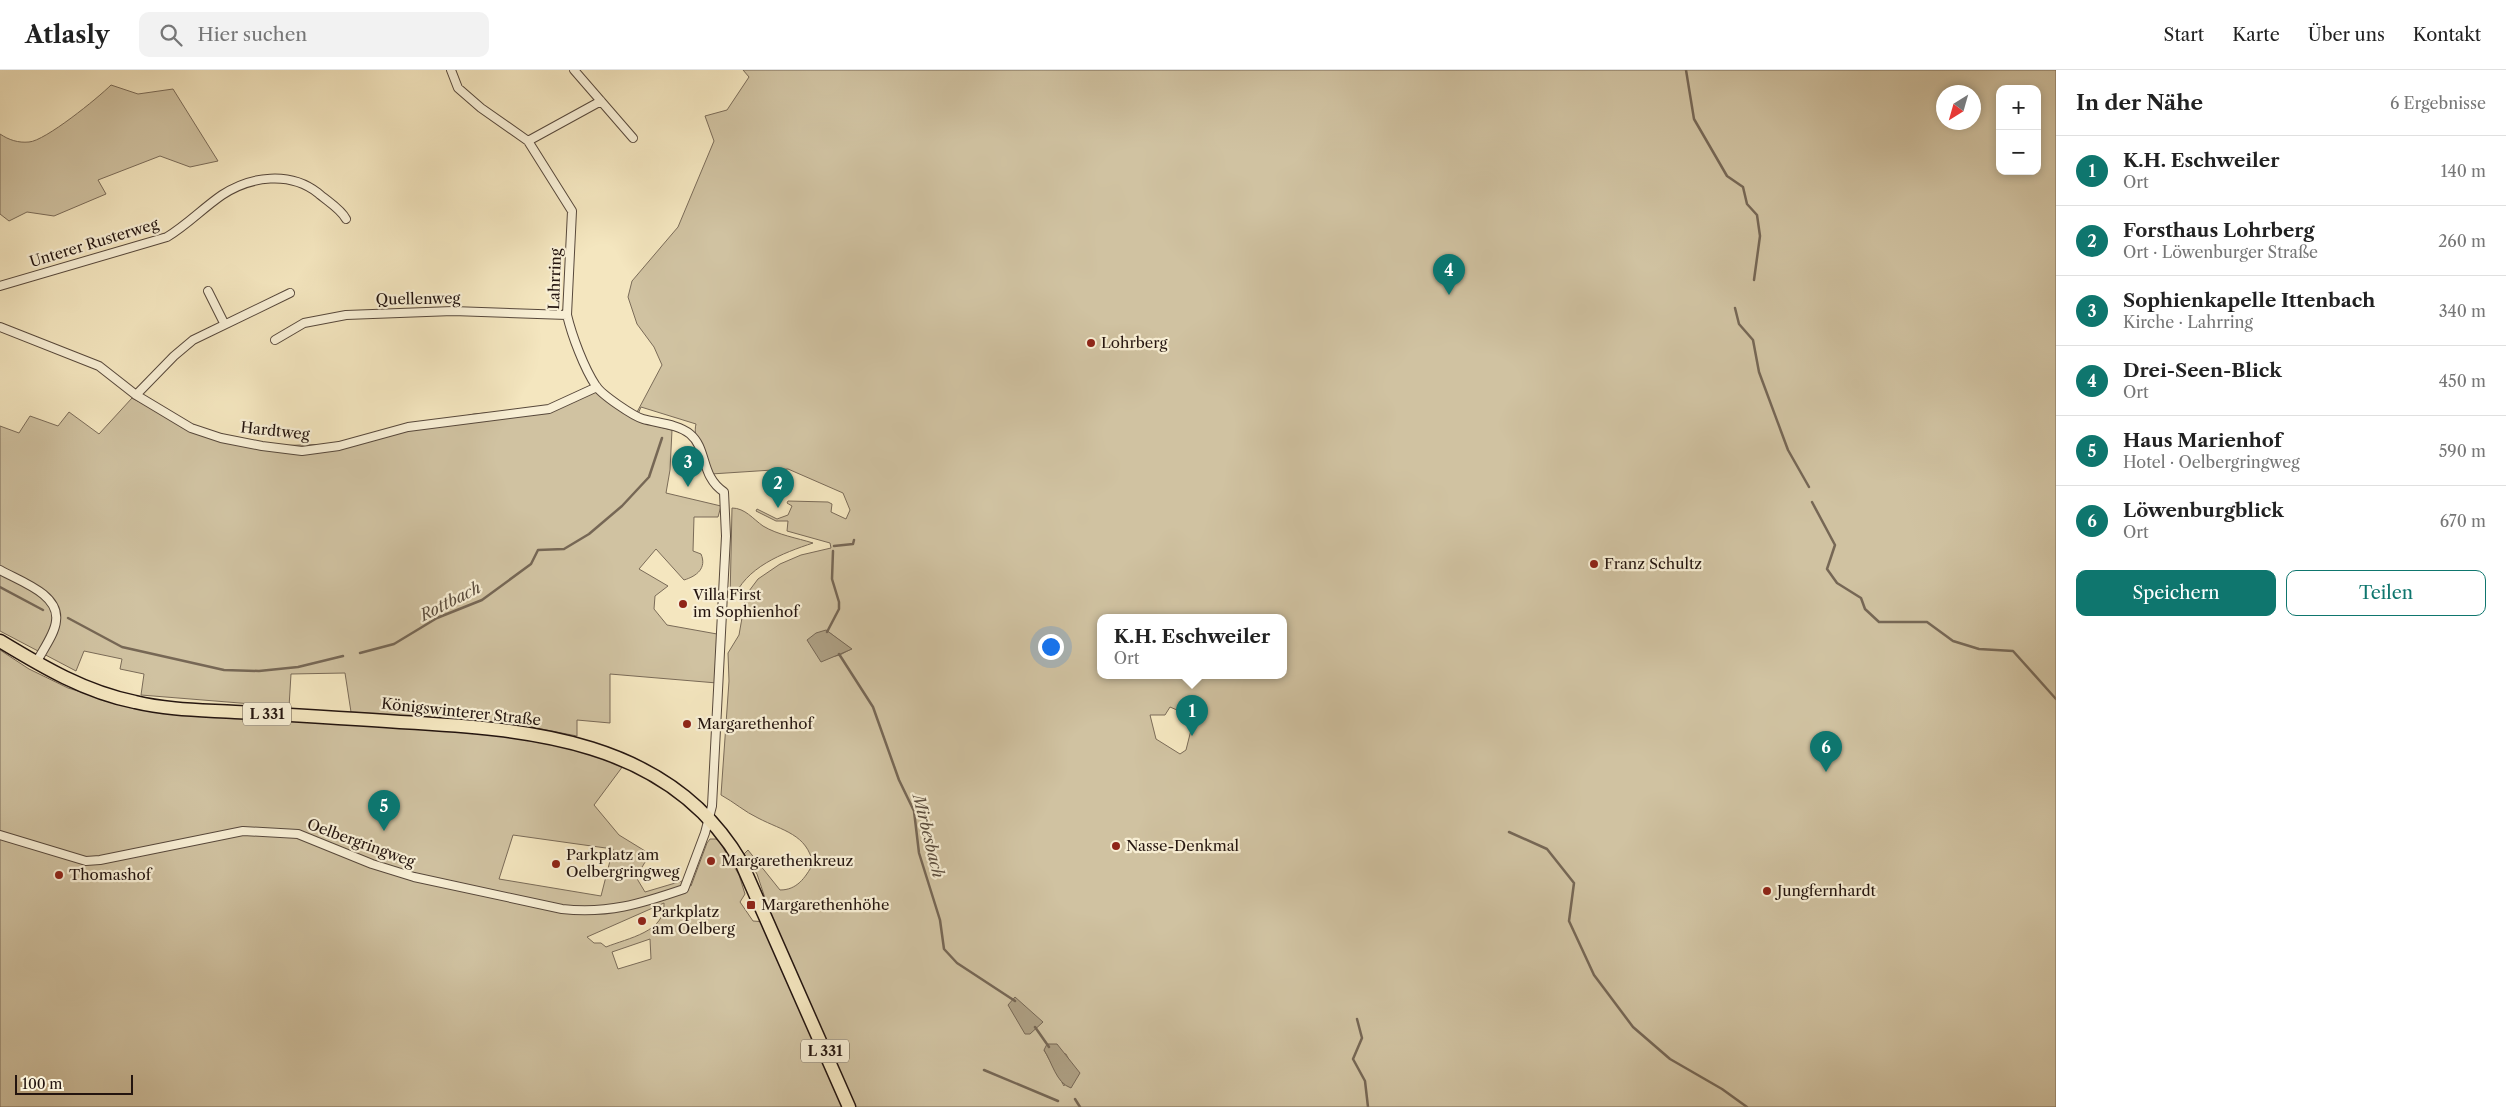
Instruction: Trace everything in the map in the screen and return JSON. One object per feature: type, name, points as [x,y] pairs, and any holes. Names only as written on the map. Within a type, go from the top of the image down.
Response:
[{"type":"main road","name":"Königswinterer Straße","points":[[0,641],[36,663],[94,691],[157,706],[467,726],[515,731],[567,741],[624,760],[658,776],[686,795],[710,817],[734,848],[750,878],[802,996],[848,1107]]},
{"type":"street","name":"Lahrring","points":[[451,70],[458,88],[481,108],[528,141],[572,211],[567,315],[571,332],[596,387]]},
{"type":"street","points":[[574,70],[633,138]]},
{"type":"street","points":[[528,141],[601,101]]},
{"type":"street","name":"Unterer Rusterweg","points":[[0,286],[167,237],[187,225],[223,195],[252,181],[281,177],[308,185],[346,219]]},
{"type":"street","points":[[208,291],[224,323]]},
{"type":"street","points":[[136,395],[174,356],[194,340],[224,323],[290,293]]},
{"type":"street","name":"Quellenweg","points":[[275,340],[304,323],[346,315],[453,311],[567,315]]},
{"type":"street","name":"Hardtweg","points":[[0,328],[99,366],[136,395],[162,412],[206,434],[262,446],[302,451],[339,446],[408,427],[549,409],[596,387]]},
{"type":"street","points":[[596,387],[640,418],[689,432],[697,441],[708,474],[714,485],[724,492],[726,536],[722,632],[713,796],[710,817]]},
{"type":"street","points":[[0,570],[48,597],[56,608],[56,623],[36,663]]},
{"type":"street","name":"Oelbergringweg","points":[[0,834],[86,861],[100,860],[243,830],[298,834],[372,864],[414,877],[562,909],[586,912],[603,911],[650,901],[684,889],[710,817]]},
{"type":"shaded area","points":[[743,70],[2056,70],[2056,1107],[853,1107],[768,907],[757,874],[744,854],[748,850],[780,890],[791,888],[804,878],[813,864],[810,854],[800,840],[793,835],[753,816],[721,795],[729,681],[728,653],[739,635],[746,595],[758,579],[780,564],[801,555],[831,548],[830,543],[787,531],[788,521],[776,521],[756,511],[757,509],[777,519],[788,515],[792,506],[787,503],[788,501],[828,502],[832,504],[831,512],[846,519],[850,510],[843,493],[788,469],[711,474],[697,443],[696,424],[641,407],[638,414],[636,414],[662,365],[654,347],[637,324],[628,297],[632,281],[678,227],[714,141],[705,116],[727,110],[749,77]],"holes":[[[826,630],[851,649],[831,657]],[[1170,707],[1184,713],[1185,721],[1192,726],[1186,750],[1180,754],[1156,739],[1150,715],[1165,715]],[[1044,1050],[1066,1054],[1071,1064],[1064,1086]]]},
{"type":"shaded area","points":[[111,85],[138,94],[173,89],[218,161],[190,167],[160,156],[98,180],[106,194],[54,216],[27,212],[9,221],[0,214],[0,134],[17,141],[29,142],[37,140],[71,118]]},
{"type":"shaded area","points":[[594,386],[640,422],[672,430],[670,470],[666,493],[721,506],[718,517],[694,517],[693,551],[701,554],[703,559],[702,567],[697,574],[684,580],[656,549],[639,569],[668,586],[655,596],[654,609],[667,625],[717,634],[717,683],[610,674],[610,723],[577,720],[577,736],[516,724],[351,712],[345,673],[291,674],[289,707],[141,695],[144,674],[120,669],[122,659],[84,651],[76,671],[0,631],[0,426],[19,433],[30,416],[58,426],[69,412],[99,434],[132,398],[192,430],[264,446],[339,444],[474,414],[548,408]]},
{"type":"shaded area","points":[[732,508],[745,512],[763,526],[775,532],[813,543],[790,551],[766,563],[746,579],[733,600],[730,600]]},
{"type":"shaded area","points":[[826,630],[852,649],[821,662],[807,640],[816,633]]},
{"type":"shaded area","points":[[0,650],[29,669],[68,688],[117,703],[514,734],[575,745],[623,766],[594,805],[619,835],[650,854],[636,877],[645,892],[682,881],[691,886],[707,843],[710,839],[718,839],[739,875],[745,894],[740,902],[753,921],[766,922],[843,1107],[0,1107]],"holes":[[[513,835],[613,849],[601,896],[499,879]],[[664,903],[663,913],[659,921],[635,937],[606,947],[601,943],[594,943],[587,937]],[[650,939],[651,959],[618,969],[612,952]]]},
{"type":"shaded area","points":[[1015,997],[1043,1022],[1030,1034],[1025,1034],[1008,1005]]},
{"type":"shaded area","points":[[1047,1044],[1057,1044],[1080,1073],[1071,1088],[1062,1082],[1055,1072],[1044,1050]]},
{"type":"waterway","points":[[1686,70],[1694,119],[1727,176],[1743,187],[1747,204],[1757,215],[1760,236],[1754,280]]},
{"type":"waterway","points":[[1735,308],[1739,324],[1753,340],[1759,372],[1788,450],[1809,487]]},
{"type":"waterway","name":"Rottbach","points":[[360,653],[394,644],[437,618],[482,600],[531,564],[538,550],[564,549],[589,534],[622,506],[649,477],[662,438]]},
{"type":"waterway","points":[[1812,502],[1835,545],[1827,569],[1837,583],[1861,598],[1865,609],[1879,622],[1927,622],[1953,641],[1979,649],[2013,651],[2056,699]]},
{"type":"waterway","name":"Mirbesbach","points":[[834,546],[853,544],[854,540]]},
{"type":"waterway","name":"Mirbesbach","points":[[827,632],[839,609],[839,602],[832,579],[833,551]]},
{"type":"waterway","name":"Rottbach","points":[[0,587],[43,610]]},
{"type":"waterway","name":"Rottbach","points":[[68,618],[122,647],[224,670],[259,671],[298,667],[343,656]]},
{"type":"waterway","name":"Mirbesbach","points":[[839,654],[873,707],[899,780],[914,811],[919,853],[940,920],[944,949],[957,963],[1015,1001]]},
{"type":"waterway","points":[[1509,832],[1547,849],[1574,883],[1569,921],[1594,975],[1633,1027],[1670,1059],[1722,1089],[1747,1107]]},
{"type":"waterway","points":[[1357,1019],[1362,1038],[1353,1059],[1365,1081],[1368,1107]]},
{"type":"waterway","name":"Mirbesbach","points":[[1035,1027],[1049,1047]]},
{"type":"waterway","points":[[984,1070],[1058,1101]]},
{"type":"waterway","name":"Mirbesbach","points":[[1075,1099],[1080,1107]]},
{"type":"place","name":"Drei-Seen-Blick","points":[[1449,295]]},
{"type":"place","name":"Lohrberg","points":[[1091,343]]},
{"type":"place","name":"Sophienkapelle Ittenbach","points":[[688,487]]},
{"type":"place","name":"Forsthaus Lohrberg","points":[[778,508]]},
{"type":"place","name":"Franz Schultz","points":[[1594,564]]},
{"type":"place","name":"Villa First im Sophienhof","points":[[683,604]]},
{"type":"place","name":"Margarethenhof","points":[[687,724]]},
{"type":"place","name":"K.H. Eschweiler","points":[[1192,736]]},
{"type":"place","name":"Löwenburgblick","points":[[1826,772]]},
{"type":"place","name":"Haus Marienhof","points":[[384,831]]},
{"type":"place","name":"Nasse-Denkmal","points":[[1116,846]]},
{"type":"place","name":"Margarethenkreuz","points":[[711,861]]},
{"type":"place","name":"Parkplatz am Oelbergringweg","points":[[556,864]]},
{"type":"place","name":"Thomashof","points":[[59,875]]},
{"type":"place","name":"Jungfernhardt","points":[[1767,891]]},
{"type":"place","name":"Margarethenhöhe","points":[[751,905]]},
{"type":"place","name":"Parkplatz am Oelberg","points":[[642,921]]}]
